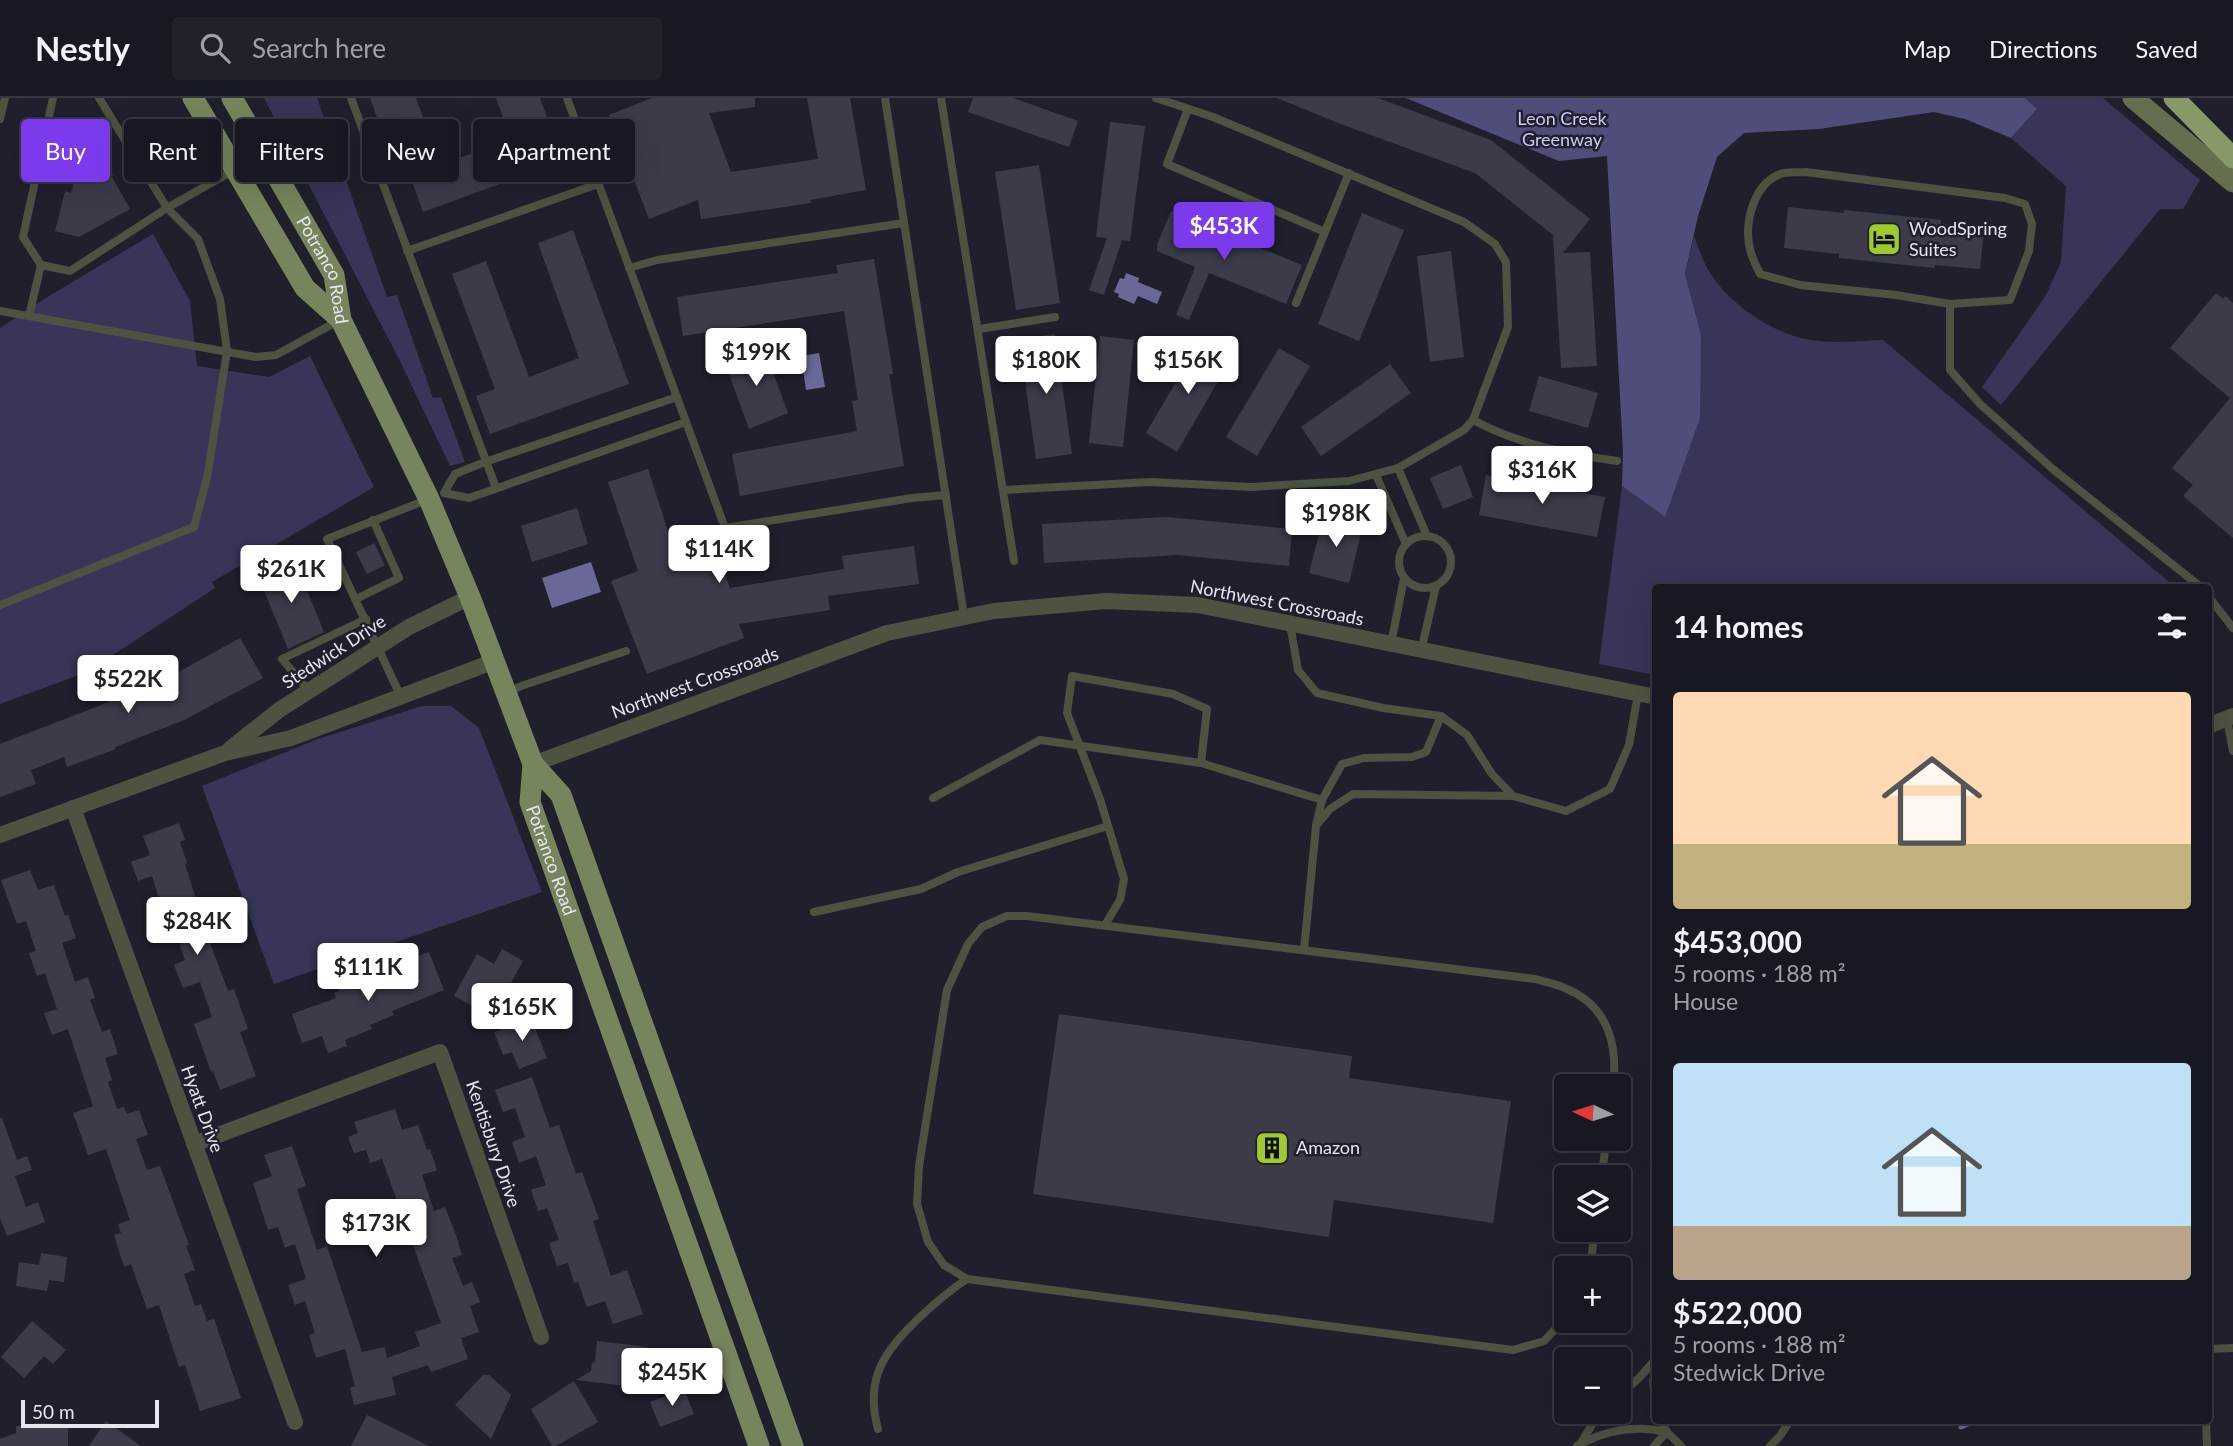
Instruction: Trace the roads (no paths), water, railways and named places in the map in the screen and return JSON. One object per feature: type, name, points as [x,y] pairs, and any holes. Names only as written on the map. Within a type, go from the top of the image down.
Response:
[{"type":"highway","points":[[2174,98],[2233,158]]},
{"type":"highway","points":[[2185,98],[2233,138]]},
{"type":"main road","name":"Potranco Road","points":[[193,98],[235,166]]},
{"type":"main road","name":"Potranco Road","points":[[232,98],[334,275],[341,320]]},
{"type":"main road","points":[[2133,98],[2233,182]]},
{"type":"main road","name":"Potranco Road","points":[[244,182],[305,288],[341,320]]},
{"type":"main road","points":[[341,320],[436,496],[470,597],[533,764]]},
{"type":"main road","name":"Potranco Road","points":[[533,764],[530,802],[759,1446]]},
{"type":"main road","name":"Potranco Road","points":[[533,764],[561,795],[793,1446]]},
{"type":"street","name":"Stedwick Drive","points":[[225,752],[279,710],[409,627],[470,597]]},
{"type":"street","name":"Northwest Crossroads","points":[[533,764],[887,633],[1020,607],[1106,601],[1198,605],[1652,696]]},
{"type":"street","name":"Stedwick Drive","points":[[0,835],[225,752],[291,738],[495,662]]},
{"type":"street","points":[[2212,725],[2230,718]]},
{"type":"street","name":"Hyatt Drive","points":[[73,808],[295,1422]]},
{"type":"street","name":"Kentisbury Drive","points":[[194,1144],[440,1052],[541,1337]]},
{"type":"lane","points":[[0,119],[5,98]]},
{"type":"lane","points":[[53,98],[23,237],[41,265],[70,271],[167,208],[235,170]]},
{"type":"lane","points":[[0,605],[194,527],[207,478],[228,351],[220,299],[198,239],[167,208],[99,98]]},
{"type":"lane","points":[[351,98],[496,488]]},
{"type":"lane","points":[[567,98],[725,528],[946,495]]},
{"type":"lane","points":[[885,98],[964,617]]},
{"type":"lane","points":[[941,98],[1014,561]]},
{"type":"lane","points":[[1004,490],[1150,482],[1251,487],[1349,481],[1398,468],[1464,430],[1473,420],[1508,327],[1506,262],[1495,244],[1464,222],[1213,117],[1156,98]]},
{"type":"lane","points":[[1188,109],[1167,164],[1325,232]]},
{"type":"lane","points":[[1806,172],[2005,198],[2025,204],[2032,224],[2029,251],[2010,300],[1950,304],[1896,295],[1800,285],[1760,274],[1750,252],[1749,233],[1752,207],[1761,187],[1779,174],[1806,172]]},
{"type":"lane","points":[[1296,303],[1349,173]]},
{"type":"lane","points":[[407,251],[598,184]]},
{"type":"lane","points":[[629,268],[657,260],[904,223]]},
{"type":"lane","points":[[29,316],[41,265]]},
{"type":"lane","points":[[1950,304],[1950,370],[1980,404],[2054,470],[2197,584]]},
{"type":"lane","points":[[0,311],[256,357],[276,355],[341,320]]},
{"type":"lane","points":[[979,329],[1055,317]]},
{"type":"lane","points":[[436,496],[454,474],[677,397]]},
{"type":"lane","points":[[1473,420],[1509,438],[1537,446],[1617,461]]},
{"type":"lane","points":[[401,697],[327,539],[436,496],[469,498],[686,422]]},
{"type":"lane","points":[[1398,468],[1427,536]]},
{"type":"lane","points":[[1376,475],[1406,544]]},
{"type":"lane","points":[[356,599],[398,578],[373,520]]},
{"type":"lane","points":[[1391,645],[1404,578],[1399,561],[1406,544],[1414,538],[1434,537],[1444,544],[1450,555],[1451,567],[1449,573],[1436,586],[1421,650]]},
{"type":"lane","points":[[1404,578],[1419,588],[1436,586]]},
{"type":"lane","points":[[2212,601],[2233,628]]},
{"type":"lane","points":[[309,691],[282,659],[366,619]]},
{"type":"lane","points":[[1290,624],[1298,670],[1317,693],[1383,708],[1441,716],[1467,735],[1492,774],[1513,796]]},
{"type":"lane","points":[[507,693],[626,651]]},
{"type":"lane","points":[[1105,925],[1120,900],[1124,879],[1081,746],[1067,713],[1072,676],[1173,694],[1207,709],[1201,763]]},
{"type":"lane","points":[[1316,826],[1330,809],[1353,794],[1513,796],[1566,811],[1611,789],[1629,745],[1638,694]]},
{"type":"lane","points":[[1304,950],[1316,826],[1322,800],[1342,764],[1364,758],[1412,757],[1426,752],[1441,716]]},
{"type":"lane","points":[[2230,718],[2233,751]]},
{"type":"lane","points":[[933,798],[1040,740],[1201,763],[1322,800]]},
{"type":"lane","points":[[814,912],[921,889],[958,873],[1108,825]]},
{"type":"lane","points":[[1554,1331],[1544,1341],[1513,1350],[967,1279],[944,1265],[928,1242],[917,1203],[919,1166],[947,990],[968,944],[982,927],[1007,916],[1105,925],[1535,979],[1568,989],[1586,1000],[1600,1016],[1612,1037],[1616,1063],[1615,1074]]},
{"type":"lane","points":[[878,1429],[873,1398],[876,1379],[887,1351],[941,1297],[967,1279]]},
{"type":"lane","points":[[2212,1349],[2233,1348]]},
{"type":"lane","points":[[1631,1383],[1652,1363]]},
{"type":"lane","points":[[1578,1445],[1592,1424]]},
{"type":"lane","points":[[1663,1424],[1681,1446]]},
{"type":"lane","points":[[1770,1446],[1789,1424]]},
{"type":"lane","points":[[2206,1424],[2207,1446]]},
{"type":"lane","points":[[1578,1445],[1609,1433],[1635,1427],[1667,1432]]},
{"type":"lane","points":[[1654,1446],[1667,1432]]},
{"type":"waterway","points":[[1961,1427],[1968,1424]]},
{"type":"place","name":"WoodSpring Suites","points":[[1884,239]]},
{"type":"place","name":"Amazon","points":[[1272,1148]]},
{"type":"park label","name":"Leon Creek Greenway","points":[[1562,129]]}]
